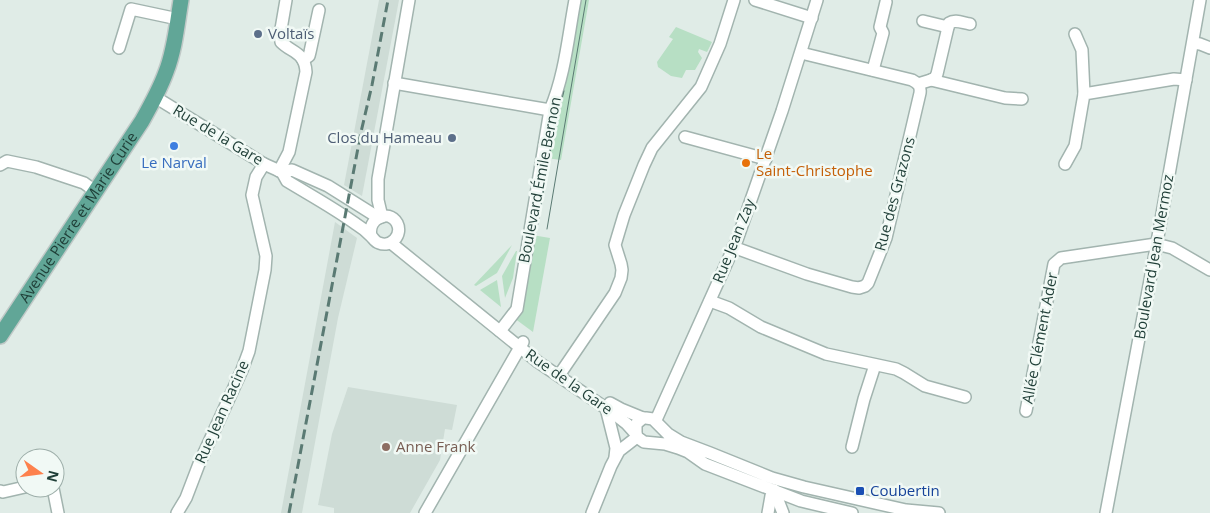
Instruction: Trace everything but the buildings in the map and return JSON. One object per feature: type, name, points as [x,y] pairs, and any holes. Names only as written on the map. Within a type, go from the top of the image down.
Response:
[{"type":"main road","name":"Avenue Pierre et Marie Curie","points":[[0,336],[156,97],[169,63],[180,0]]},
{"type":"street","points":[[280,171],[289,152],[306,72],[303,60],[296,52],[281,42],[280,35],[286,0]]},
{"type":"street","points":[[371,236],[372,223],[380,217],[378,179],[409,0]]},
{"type":"street","name":"Boulevard Émile Bernon","points":[[502,329],[517,309],[550,110],[563,70],[575,0]]},
{"type":"street","points":[[562,371],[615,293],[622,270],[615,245],[624,215],[644,165],[652,148],[701,88],[720,44],[734,0]]},
{"type":"street","points":[[755,0],[812,18]]},
{"type":"street","name":"Rue Jean Zay","points":[[658,423],[733,247],[766,159],[817,0]]},
{"type":"street","name":"Boulevard Jean Mermoz","points":[[1106,513],[1200,0]]},
{"type":"street","points":[[873,70],[882,33],[880,27],[886,2]]},
{"type":"street","points":[[119,48],[131,9],[178,19]]},
{"type":"street","points":[[303,60],[309,56],[320,10]]},
{"type":"street","points":[[923,21],[948,27]]},
{"type":"street","points":[[801,53],[912,80],[918,84],[931,80],[938,74],[949,23],[952,21],[970,24]]},
{"type":"street","points":[[1065,164],[1075,146],[1084,94],[1082,50],[1075,34]]},
{"type":"street","points":[[1193,43],[1210,48]]},
{"type":"street","points":[[1084,94],[1174,79],[1186,80]]},
{"type":"street","points":[[931,80],[1005,98],[1022,99]]},
{"type":"street","points":[[394,83],[550,110]]},
{"type":"street","name":"Rue des Grazons","points":[[733,247],[852,287],[859,288],[865,286],[871,278],[886,238],[920,93],[918,84]]},
{"type":"street","name":"Rue de la Gare","points":[[156,97],[264,164],[280,171],[292,170],[328,186],[380,217],[391,218],[397,224],[398,232],[394,240],[382,244],[378,243],[346,217],[287,181],[280,171]]},
{"type":"street","points":[[686,137],[766,159]]},
{"type":"street","points":[[0,165],[7,161],[36,167],[84,183],[95,191]]},
{"type":"street","name":"Rue Jean Racine","points":[[177,513],[186,498],[249,351],[266,256],[252,195],[256,177],[264,164]]},
{"type":"street","name":"Rue de la Gare","points":[[394,240],[521,345],[538,362],[606,408],[627,424],[636,436]]},
{"type":"street","points":[[1156,244],[1172,248],[1210,270]]},
{"type":"street","name":"Allée Clément Ader","points":[[1026,411],[1054,264],[1061,258],[1156,244]]},
{"type":"street","points":[[710,301],[729,308],[761,327],[826,354],[896,369],[925,386],[965,397]]},
{"type":"street","points":[[425,513],[521,345]]},
{"type":"street","name":"Rue de la Gare","points":[[521,345],[617,407],[643,418]]},
{"type":"street","points":[[852,447],[875,365]]},
{"type":"street","points":[[606,408],[616,448],[615,458]]},
{"type":"street","points":[[592,513],[619,451],[632,442],[636,436],[637,423],[643,418],[650,418],[658,423],[668,434],[681,442],[772,478],[906,510],[939,513]]},
{"type":"street","points":[[652,442],[656,441],[661,430],[658,423]]},
{"type":"street","points":[[636,436],[644,442],[665,444],[678,448],[688,452],[705,464],[800,501],[852,513]]},
{"type":"street","points":[[0,490],[2,492],[15,489]]},
{"type":"street","points":[[768,513],[774,490]]},
{"type":"street","points":[[774,490],[783,513]]},
{"type":"street","points":[[55,498],[58,513]]},
{"type":"shaded area","points":[[379,0],[399,0],[362,196],[344,185]]},
{"type":"shaded area","points":[[335,222],[357,238],[338,318],[302,513],[281,513]]},
{"type":"shaded area","name":"Anne Frank","points":[[348,387],[457,405],[452,430],[445,429],[440,460],[410,513],[334,513],[334,508],[318,505],[332,434]]},
{"type":"green space","points":[[579,0],[589,0],[561,160],[546,158],[566,76]]},
{"type":"green space","points":[[676,27],[712,42],[707,52],[699,49],[698,52],[702,58],[695,70],[686,70],[682,78],[671,76],[658,67],[657,62],[673,39],[669,37]]},
{"type":"green space","points":[[532,235],[550,238],[533,332],[514,318]]},
{"type":"green space","points":[[512,245],[497,273],[476,286],[474,285]]},
{"type":"green space","points":[[516,251],[513,278],[505,298],[502,276]]},
{"type":"green space","points":[[497,280],[501,307],[480,290]]},
{"type":"tram line","points":[[547,229],[586,0]]},
{"type":"tram line","points":[[537,228],[553,136],[564,91]]},
{"type":"railway","points":[[289,513],[388,0]]},
{"type":"place","name":"Voltaïs","points":[[258,34]]},
{"type":"place","name":"Clos du Hameau","points":[[452,138]]},
{"type":"place","name":"Le Narval","points":[[174,146]]},
{"type":"place","name":"Le Saint-Christophe","points":[[746,163]]},
{"type":"place","name":"Anne Frank","points":[[386,447]]},
{"type":"place","name":"Coubertin","points":[[860,491]]}]
